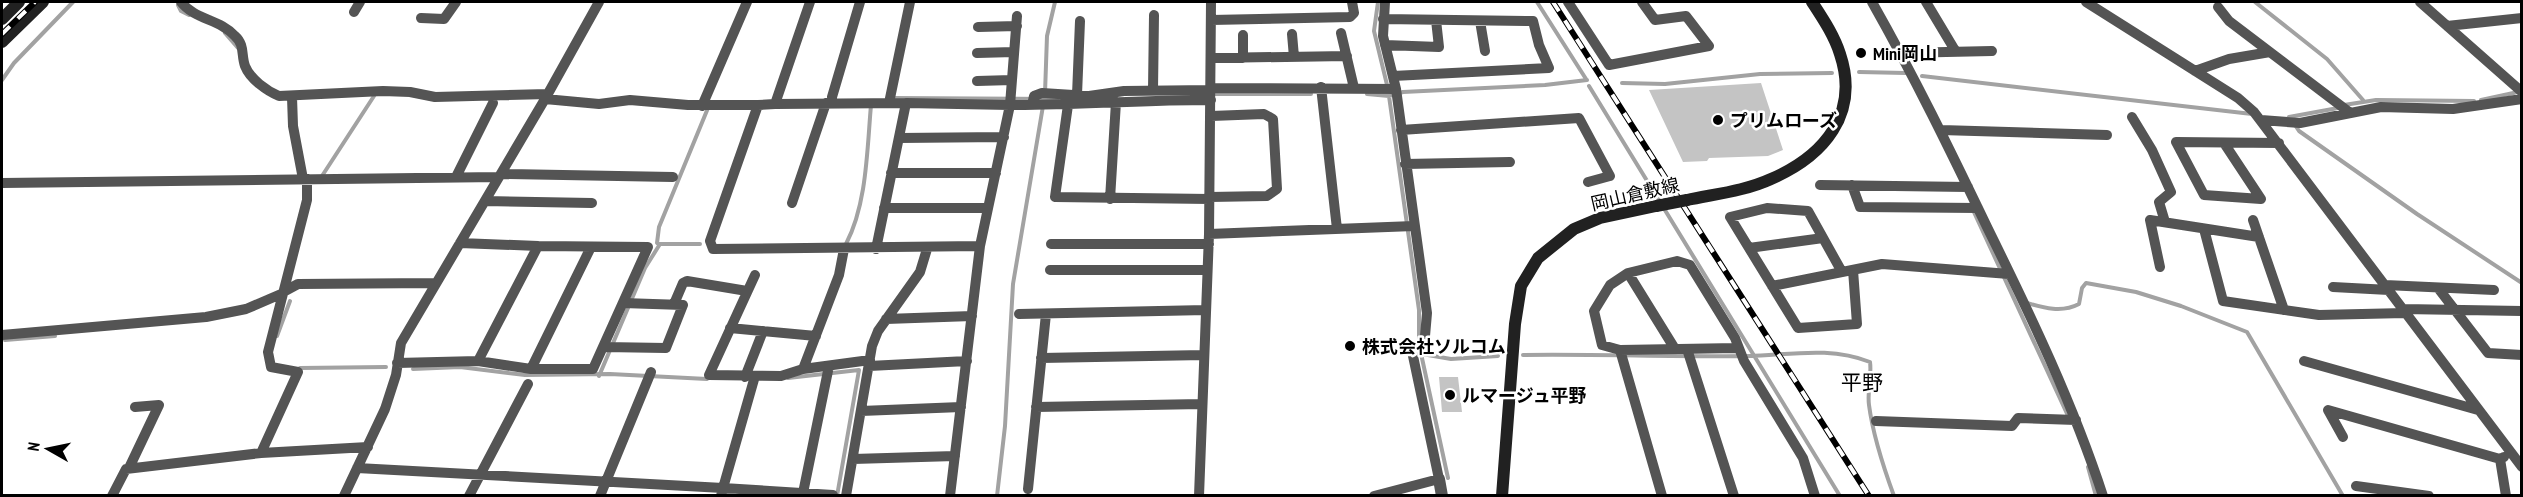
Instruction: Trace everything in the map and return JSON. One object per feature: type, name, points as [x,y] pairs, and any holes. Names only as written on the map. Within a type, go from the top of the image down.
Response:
[{"type":"main road","points":[[2,19],[19,2]]},
{"type":"main road","points":[[2,42],[43,2]]},
{"type":"main road","name":"岡山倉敷線","points":[[1502,495],[1515,324],[1521,286],[1539,258],[1554,243],[1574,229],[1600,218],[1741,189],[1797,167],[1821,147],[1835,129],[1843,110],[1847,87],[1845,64],[1836,37],[1812,2]]},
{"type":"street","points":[[181,2],[189,11],[223,25],[233,34],[246,52],[245,68],[266,91],[271,95],[292,98],[383,91],[410,92],[435,97],[546,97],[599,104],[630,100],[758,105],[776,101],[829,100],[872,103],[889,100],[906,103],[1039,100],[1153,90],[1211,93],[1322,92],[1354,88],[1393,91]]},
{"type":"street","points":[[354,12],[360,2]]},
{"type":"street","points":[[422,18],[444,19],[456,2]]},
{"type":"street","points":[[344,495],[368,447],[395,380],[397,353],[401,343],[546,97],[598,2]]},
{"type":"street","points":[[705,104],[747,2]]},
{"type":"street","points":[[776,101],[810,2]]},
{"type":"street","points":[[792,203],[829,100],[860,2]]},
{"type":"street","points":[[889,100],[910,2]]},
{"type":"street","points":[[1199,495],[1210,198],[1211,2]]},
{"type":"street","points":[[1211,20],[1350,17],[1354,13],[1352,2]]},
{"type":"street","points":[[1385,2],[1383,19],[1385,45],[1393,76],[1393,91],[1401,130],[1410,226],[1427,313],[1426,328],[1413,356],[1442,495]]},
{"type":"street","points":[[1568,2],[1609,65],[1709,46],[1686,16],[1655,20],[1642,2]]},
{"type":"street","points":[[1872,2],[1941,130],[1964,187],[2004,273],[2023,302],[2103,495]]},
{"type":"street","points":[[1926,2],[1956,52]]},
{"type":"street","points":[[2086,2],[2238,98],[2258,116],[2522,467]]},
{"type":"street","points":[[2420,2],[2520,93]]},
{"type":"street","points":[[2218,7],[2229,21],[2344,108]]},
{"type":"street","points":[[1153,90],[1154,15]]},
{"type":"street","points":[[2447,26],[2522,18]]},
{"type":"street","points":[[1383,19],[1533,21],[1539,45],[1549,68],[1393,76]]},
{"type":"street","points":[[1385,45],[1439,47],[1436,20]]},
{"type":"street","points":[[950,495],[980,246],[1004,137],[1010,100],[1017,21],[978,27]]},
{"type":"street","points":[[1077,95],[1080,21]]},
{"type":"street","points":[[1480,21],[1485,51]]},
{"type":"street","points":[[1341,33],[1354,88]]},
{"type":"street","points":[[1292,34],[1294,57]]},
{"type":"street","points":[[1243,35],[1243,58]]},
{"type":"street","points":[[1901,53],[1992,51]]},
{"type":"street","points":[[977,53],[1014,52]]},
{"type":"street","points":[[2195,71],[2229,59],[2270,52]]},
{"type":"street","points":[[1211,58],[1347,56]]},
{"type":"street","points":[[977,81],[1012,81]]},
{"type":"street","points":[[1322,92],[1337,229]]},
{"type":"street","points":[[1039,100],[1068,105],[1211,93]]},
{"type":"street","points":[[2258,116],[2300,123],[2344,108],[2464,108],[2520,93]]},
{"type":"street","points":[[261,453],[298,372],[271,367],[267,360],[268,347],[285,293],[312,179],[293,126],[292,98]]},
{"type":"street","points":[[1110,199],[1116,102]]},
{"type":"street","points":[[456,177],[494,103]]},
{"type":"street","points":[[876,249],[906,103]]},
{"type":"street","points":[[758,105],[710,241],[713,249],[927,249],[980,246]]},
{"type":"street","points":[[1068,105],[1055,197],[1110,199],[1267,196],[1277,189],[1273,119],[1264,114],[1211,116]]},
{"type":"street","points":[[2132,117],[2152,150],[2171,192],[2160,202],[2165,222]]},
{"type":"street","points":[[1401,130],[1579,118],[1611,176],[1588,182]]},
{"type":"street","points":[[1941,130],[2107,135]]},
{"type":"street","points":[[899,138],[1004,137]]},
{"type":"street","points":[[2224,143],[2261,199],[2204,195],[2176,142],[2279,143]]},
{"type":"street","points":[[1405,164],[1510,162]]},
{"type":"street","points":[[891,172],[996,173]]},
{"type":"street","points":[[2,183],[500,176],[673,177]]},
{"type":"street","points":[[1820,185],[1964,187]]},
{"type":"street","points":[[1852,185],[1860,207],[1974,208]]},
{"type":"street","points":[[485,201],[592,203]]},
{"type":"street","points":[[884,208],[988,208]]},
{"type":"street","points":[[1767,208],[1808,211],[1823,238],[1847,271],[1857,324],[1798,328],[1749,248],[1730,217],[1767,208]]},
{"type":"street","points":[[2160,267],[2150,219],[2259,237]]},
{"type":"street","points":[[2253,220],[2284,310]]},
{"type":"street","points":[[1051,244],[1209,239],[1410,226]]},
{"type":"street","points":[[2204,229],[2223,301],[2319,315],[2454,309],[2522,311]]},
{"type":"street","points":[[1749,248],[1823,238]]},
{"type":"street","points":[[398,363],[478,361],[531,369],[593,369],[609,347],[648,247],[460,243]]},
{"type":"street","points":[[478,361],[538,246]]},
{"type":"street","points":[[531,369],[591,247]]},
{"type":"street","points":[[804,369],[839,275],[844,249]]},
{"type":"street","points":[[846,495],[878,331],[920,272],[927,249]]},
{"type":"street","points":[[1740,353],[1622,354],[1602,345],[1594,311],[1610,285],[1628,273],[1677,261],[1690,266],[1735,338],[1740,353],[1803,458],[1815,495]]},
{"type":"street","points":[[1773,286],[1882,264],[2004,273]]},
{"type":"street","points":[[1050,270],[1208,270]]},
{"type":"street","points":[[1628,273],[1686,353],[1734,495]]},
{"type":"street","points":[[755,275],[710,375],[781,376],[804,369],[828,370],[870,363],[967,361]]},
{"type":"street","points":[[674,304],[682,283],[687,281],[747,291]]},
{"type":"street","points":[[2,335],[206,317],[246,309],[285,293],[436,283]]},
{"type":"street","points":[[2334,287],[2494,290]]},
{"type":"street","points":[[2438,288],[2488,353],[2522,355]]},
{"type":"street","points":[[609,347],[666,348],[683,305],[628,303]]},
{"type":"street","points":[[1019,314],[1206,310]]},
{"type":"street","points":[[1028,489],[1046,314]]},
{"type":"street","points":[[886,319],[972,316]]},
{"type":"street","points":[[730,328],[816,336]]},
{"type":"street","points":[[722,492],[763,331]]},
{"type":"street","points":[[1622,354],[1662,495]]},
{"type":"street","points":[[1041,358],[1204,355]]},
{"type":"street","points":[[2304,361],[2478,410]]},
{"type":"street","points":[[803,494],[828,370]]},
{"type":"street","points":[[600,495],[650,375]]},
{"type":"street","points":[[469,495],[528,384]]},
{"type":"street","points":[[1036,407],[1202,404]]},
{"type":"street","points":[[112,495],[126,469],[129,468],[159,405],[135,407]]},
{"type":"street","points":[[861,411],[961,407]]},
{"type":"street","points":[[2343,437],[2328,410],[2500,459],[2512,454]]},
{"type":"street","points":[[1876,421],[2012,426],[2018,418],[2072,420]]},
{"type":"street","points":[[129,468],[261,453],[368,447]]},
{"type":"street","points":[[853,459],[955,456]]},
{"type":"street","points":[[2500,459],[2506,495]]},
{"type":"street","points":[[357,468],[605,482],[722,492],[833,495]]},
{"type":"street","points":[[1374,495],[1439,479]]},
{"type":"street","points":[[2356,486],[2377,492],[2429,495]]},
{"type":"building","name":"プリムローズ","points":[[1761,83],[1783,150],[1768,156],[1709,158],[1707,161],[1683,162],[1649,90]]},
{"type":"building","name":"ルマージュ平野","points":[[1439,377],[1458,377],[1462,412],[1442,412]]},
{"type":"waterway","points":[[2,80],[14,63],[73,2]]},
{"type":"waterway","points":[[1045,93],[1047,36],[1055,2]]},
{"type":"waterway","points":[[1378,2],[1374,31],[1388,89]]},
{"type":"waterway","points":[[1537,2],[1586,79]]},
{"type":"waterway","points":[[2255,2],[2327,59],[2363,100]]},
{"type":"waterway","points":[[178,5],[181,11],[189,15]]},
{"type":"waterway","points":[[225,33],[238,48]]},
{"type":"waterway","points":[[1859,72],[1906,73]]},
{"type":"waterway","points":[[1622,83],[1665,84],[1760,74],[1832,73]]},
{"type":"waterway","points":[[1922,76],[2252,114]]},
{"type":"waterway","points":[[1389,96],[1403,92],[1545,85],[1587,80]]},
{"type":"waterway","points":[[1589,86],[1754,356]]},
{"type":"waterway","points":[[2481,100],[2518,92]]},
{"type":"waterway","points":[[1211,94],[1311,94]]},
{"type":"waterway","points":[[1367,94],[1389,96]]},
{"type":"waterway","points":[[322,176],[374,96]]},
{"type":"waterway","points":[[1389,96],[1419,310],[1419,341]]},
{"type":"waterway","points":[[893,98],[1057,99]]},
{"type":"waterway","points":[[2344,105],[2376,100],[2474,101]]},
{"type":"waterway","points":[[846,244],[862,194],[871,105]]},
{"type":"waterway","points":[[997,496],[1005,426],[1013,284],[1043,106]]},
{"type":"waterway","points":[[660,244],[657,243],[659,227],[708,108]]},
{"type":"waterway","points":[[2289,117],[2338,108]]},
{"type":"waterway","points":[[2295,125],[2299,131],[2417,214],[2522,283]]},
{"type":"waterway","points":[[1973,210],[2069,418]]},
{"type":"waterway","points":[[600,374],[645,268],[660,244]]},
{"type":"waterway","points":[[660,244],[700,244]]},
{"type":"waterway","points":[[2027,303],[2053,309],[2073,307],[2079,304],[2082,288],[2086,283],[2136,292],[2181,306],[2247,332],[2343,496]]},
{"type":"waterway","points":[[277,336],[290,301]]},
{"type":"waterway","points":[[5,340],[55,336]]},
{"type":"waterway","points":[[1420,349],[1448,478]]},
{"type":"waterway","points":[[1754,356],[1824,353],[1840,354],[1870,362],[1871,417],[1879,451],[1894,496]]},
{"type":"waterway","points":[[1422,354],[1451,359],[1498,356]]},
{"type":"waterway","points":[[1523,355],[1754,356]]},
{"type":"waterway","points":[[1754,356],[1840,496]]},
{"type":"waterway","points":[[300,368],[386,367]]},
{"type":"waterway","points":[[413,369],[460,367],[525,375],[600,374]]},
{"type":"waterway","points":[[788,378],[859,370],[837,496]]},
{"type":"waterway","points":[[600,374],[707,379]]},
{"type":"waterway","points":[[2088,467],[2096,496]]},
{"type":"railway","points":[[2,34],[35,2]]},
{"type":"railway","points":[[1553,2],[1869,496]]},
{"type":"place","name":"Mini岡山","points":[[1861,53]]},
{"type":"place","name":"プリムローズ","points":[[1718,120]]},
{"type":"place","name":"株式会社ソルコム","points":[[1350,346]]},
{"type":"place","name":"ルマージュ平野","points":[[1450,395]]},
{"type":"district","name":"平野","points":[[1862,382]]}]
